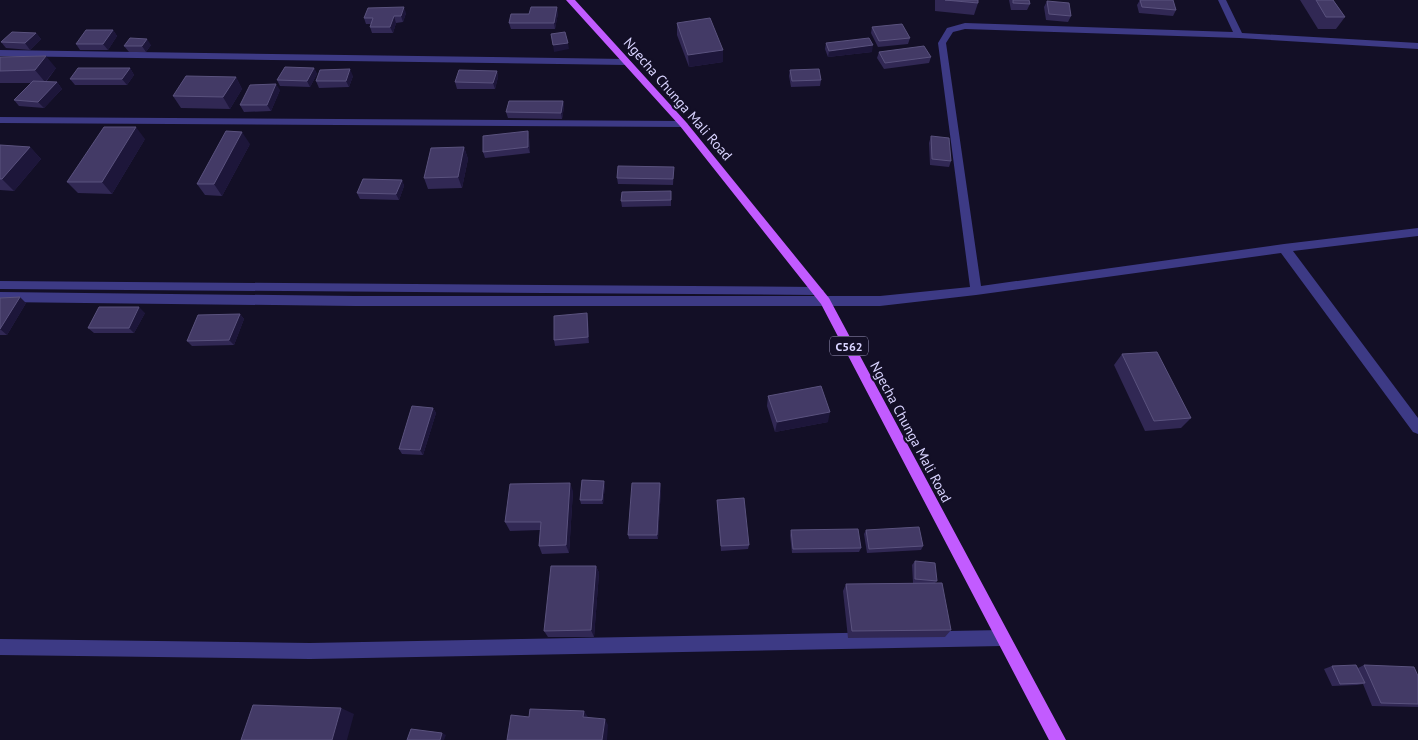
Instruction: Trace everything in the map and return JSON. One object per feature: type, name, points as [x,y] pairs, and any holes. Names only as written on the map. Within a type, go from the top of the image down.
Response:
[{"type":"main road","name":"Ngecha Chunga Mali Road","points":[[570,0],[683,124],[822,296],[1002,638],[1058,740]]},
{"type":"street","points":[[1222,0],[1239,35]]},
{"type":"street","points":[[976,291],[942,43],[950,30],[965,26],[1239,35],[1418,46]]},
{"type":"street","points":[[0,53],[626,62]]},
{"type":"street","points":[[0,120],[683,124]]},
{"type":"street","points":[[0,285],[822,296],[880,301],[976,291],[1284,248],[1418,232]]},
{"type":"street","points":[[1284,248],[1418,428]]},
{"type":"street","points":[[0,297],[355,301],[822,296]]},
{"type":"street","points":[[0,647],[310,651],[1002,638]]},
{"type":"building","points":[[945,0],[978,0],[978,3]]},
{"type":"building","points":[[1013,0],[1029,0],[1030,4],[1013,3]]},
{"type":"building","points":[[1140,0],[1173,0],[1176,10],[1142,7]]},
{"type":"building","points":[[1316,0],[1333,0],[1345,17],[1326,17]]},
{"type":"building","points":[[1047,1],[1069,3],[1071,16],[1049,14]]},
{"type":"building","points":[[404,7],[401,16],[394,16],[390,27],[370,27],[373,18],[364,18],[368,8]]},
{"type":"building","points":[[531,7],[557,7],[554,23],[509,23],[511,14],[529,14]]},
{"type":"building","points":[[710,18],[723,50],[688,55],[677,23]]},
{"type":"building","points":[[902,24],[910,38],[879,41],[872,27]]},
{"type":"building","points":[[86,30],[113,30],[103,44],[76,44]]},
{"type":"building","points":[[12,32],[36,33],[25,43],[1,42]]},
{"type":"building","points":[[565,32],[568,43],[553,45],[551,34]]},
{"type":"building","points":[[130,38],[147,39],[142,46],[124,46]]},
{"type":"building","points":[[869,38],[873,45],[829,51],[826,43]]},
{"type":"building","points":[[924,46],[931,57],[885,63],[879,52]]},
{"type":"building","points":[[46,56],[35,70],[0,71],[0,57]]},
{"type":"building","points":[[285,67],[314,68],[307,81],[277,80]]},
{"type":"building","points":[[78,68],[130,68],[122,79],[70,79]]},
{"type":"building","points":[[350,69],[346,81],[316,81],[320,70]]},
{"type":"building","points":[[819,69],[821,80],[792,81],[790,70]]},
{"type":"building","points":[[459,70],[497,71],[493,83],[455,82]]},
{"type":"building","points":[[186,76],[236,77],[223,97],[173,96]]},
{"type":"building","points":[[33,81],[57,82],[38,102],[14,100]]},
{"type":"building","points":[[276,84],[267,105],[240,105],[250,85]]},
{"type":"building","points":[[509,101],[563,101],[561,113],[506,112]]},
{"type":"building","points":[[104,127],[136,127],[102,182],[67,182]]},
{"type":"building","points":[[226,131],[242,132],[214,184],[197,184]]},
{"type":"building","points":[[528,131],[528,147],[483,152],[483,136]]},
{"type":"building","points":[[931,136],[949,138],[951,161],[932,159]]},
{"type":"building","points":[[0,145],[30,147],[2,179],[0,179]]},
{"type":"building","points":[[464,147],[458,177],[424,178],[431,148]]},
{"type":"building","points":[[618,166],[674,167],[673,179],[617,178]]},
{"type":"building","points":[[363,179],[402,180],[396,194],[357,193]]},
{"type":"building","points":[[671,191],[671,200],[621,201],[622,192]]},
{"type":"building","points":[[20,297],[0,329],[0,298]]},
{"type":"building","points":[[99,307],[139,307],[129,328],[88,328]]},
{"type":"building","points":[[587,313],[588,337],[554,340],[554,316]]},
{"type":"building","points":[[240,314],[229,340],[187,341],[198,315]]},
{"type":"building","points":[[1157,352],[1191,418],[1154,421],[1122,354]]},
{"type":"building","points":[[821,386],[830,412],[777,422],[768,396]]},
{"type":"building","points":[[412,406],[433,408],[420,450],[399,449]]},
{"type":"building","points":[[582,480],[604,481],[602,500],[580,500]]},
{"type":"building","points":[[570,483],[566,545],[539,546],[541,522],[505,522],[510,484]]},
{"type":"building","points":[[632,483],[660,483],[657,535],[628,535]]},
{"type":"building","points":[[744,498],[749,545],[721,546],[717,500]]},
{"type":"building","points":[[919,527],[923,546],[869,549],[866,530]]},
{"type":"building","points":[[858,529],[861,548],[793,549],[791,530]]},
{"type":"building","points":[[915,561],[935,563],[937,581],[915,579]]},
{"type":"building","points":[[551,566],[596,566],[591,630],[544,631]]},
{"type":"building","points":[[942,583],[951,630],[852,631],[846,584]]},
{"type":"building","points":[[1356,665],[1365,683],[1340,684],[1332,666]]},
{"type":"building","points":[[1364,665],[1414,667],[1418,676],[1418,704],[1381,703]]},
{"type":"building","points":[[253,705],[341,708],[332,740],[241,740]]},
{"type":"building","points":[[530,709],[584,711],[583,717],[605,719],[602,740],[507,740],[511,715],[529,717]]},
{"type":"building","points":[[411,729],[442,733],[440,740],[407,740]]}]
